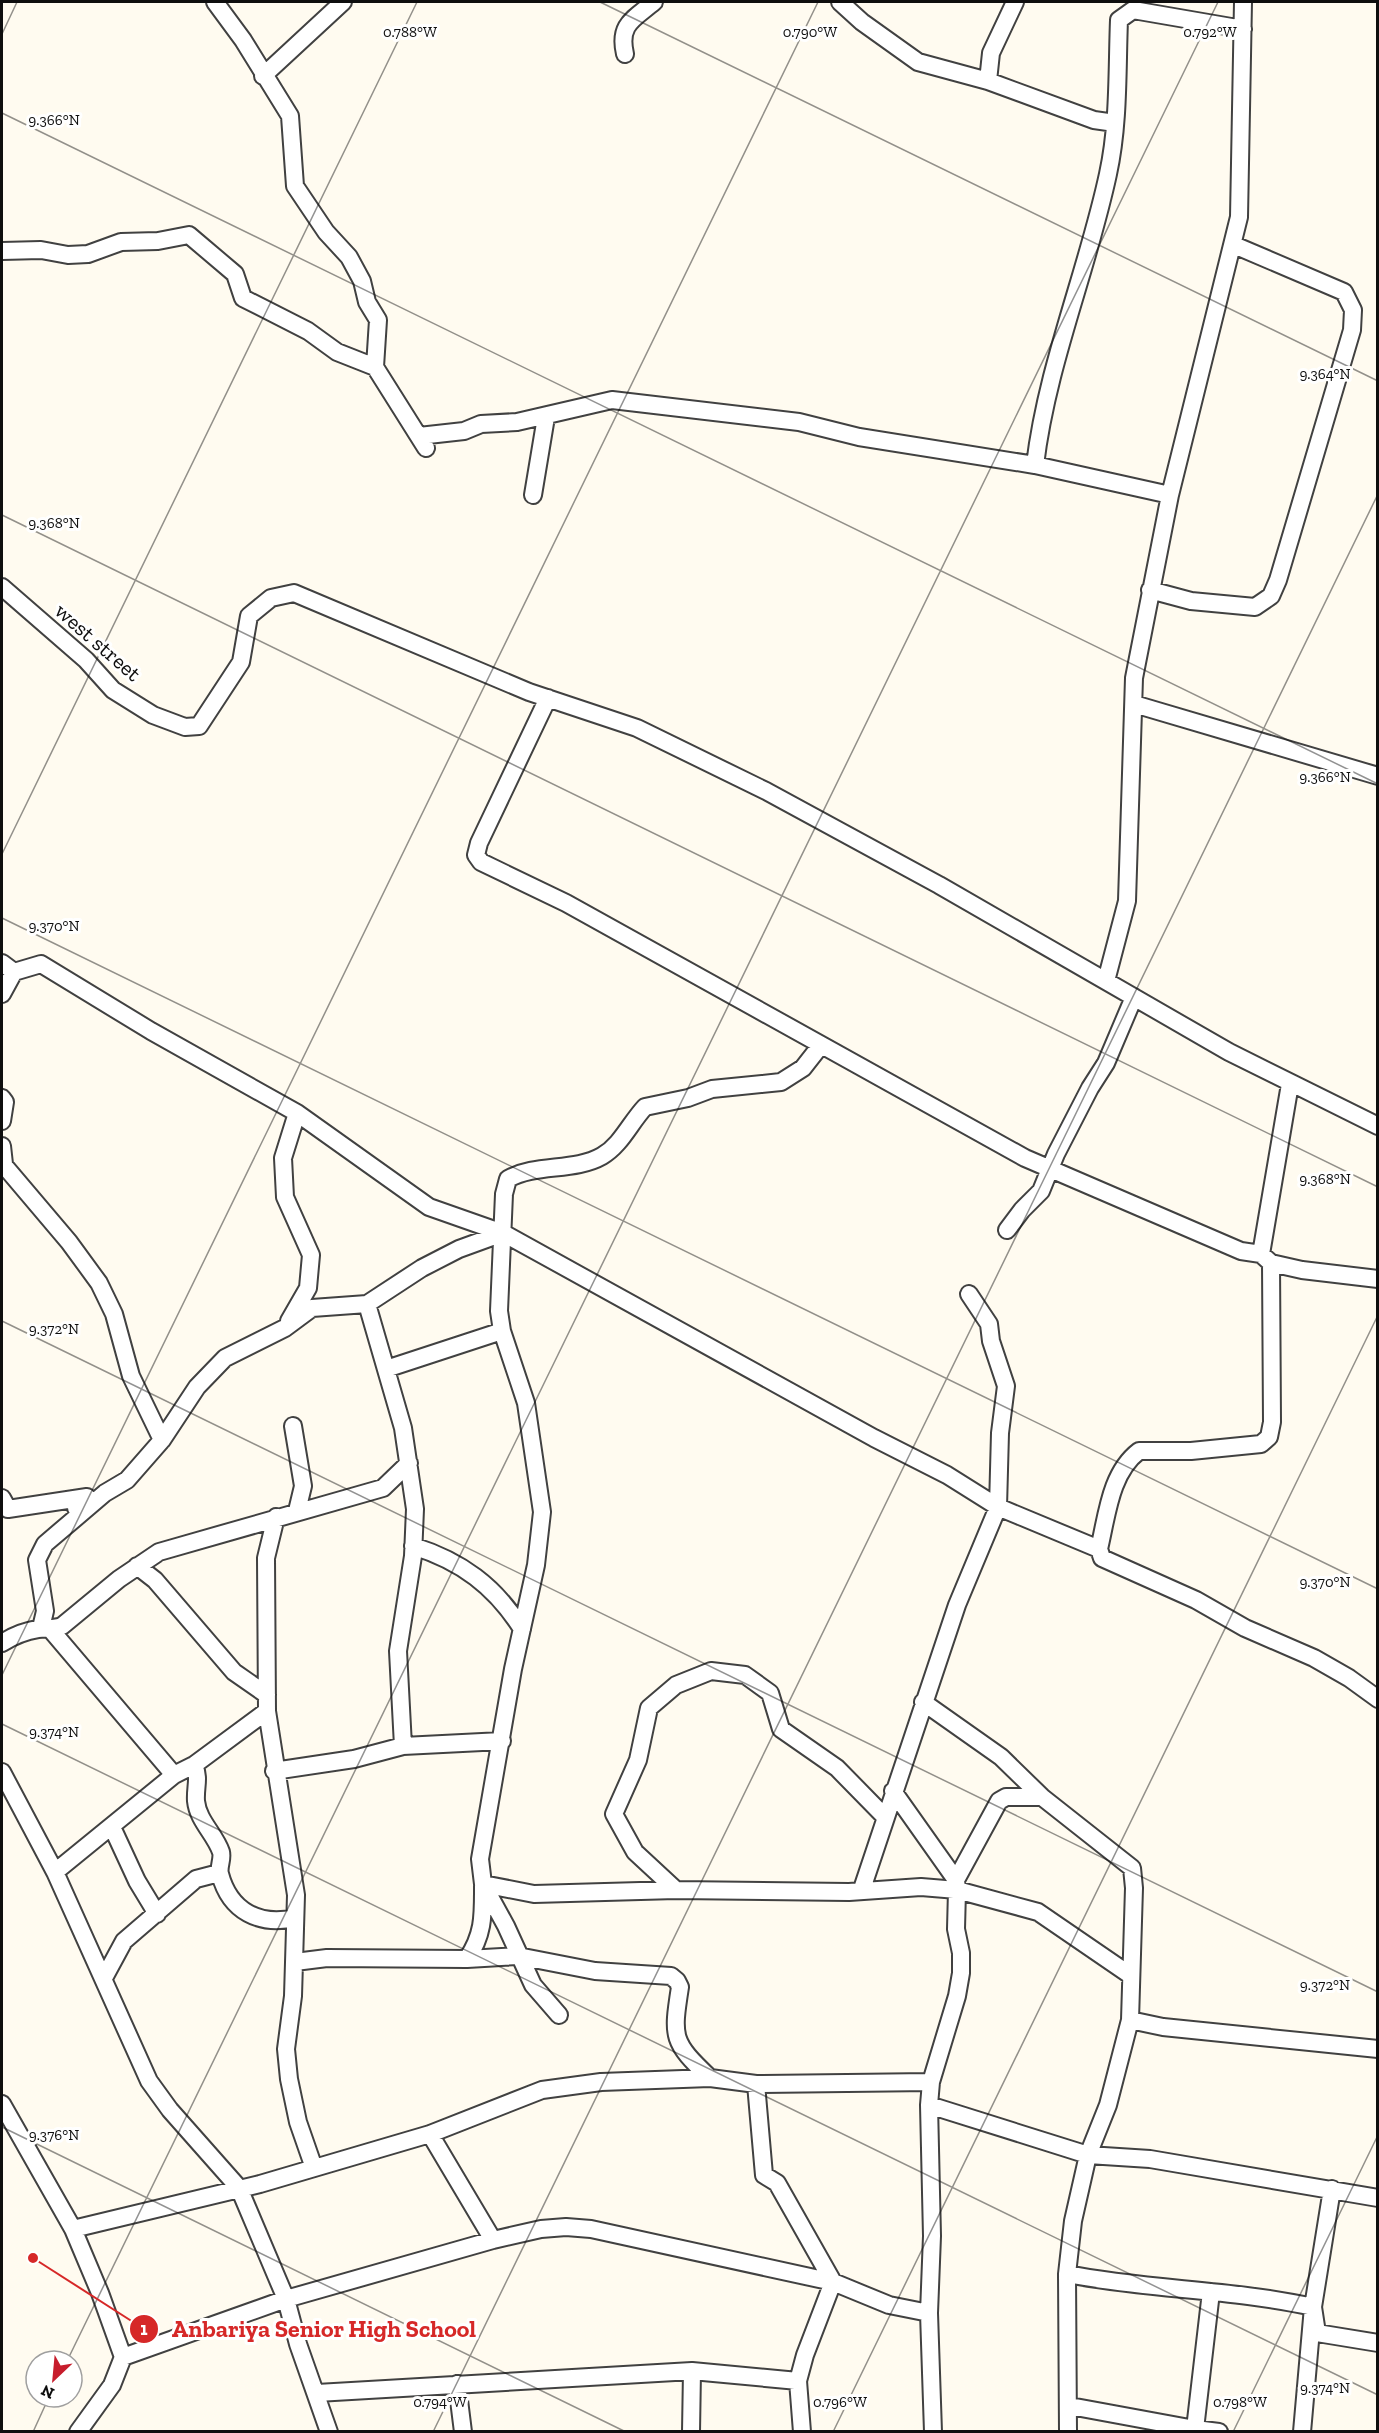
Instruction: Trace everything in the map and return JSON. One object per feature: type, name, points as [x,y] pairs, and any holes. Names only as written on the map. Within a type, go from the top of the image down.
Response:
[{"type":"street","points":[[215,2],[243,40],[262,76],[290,116],[294,186],[326,232],[349,257],[362,281],[367,302],[378,320],[375,367],[422,442],[481,424],[518,422],[546,417],[612,400],[799,422],[859,437],[1035,465],[1170,495]]},
{"type":"street","points":[[262,76],[343,2]]},
{"type":"street","points":[[625,54],[622,39],[624,28],[654,2]]},
{"type":"street","points":[[840,2],[862,22],[918,62],[988,81],[1094,120],[1115,123]]},
{"type":"street","points":[[988,81],[991,53],[1015,2]]},
{"type":"street","points":[[1106,981],[1126,901],[1134,678],[1170,495],[1234,245],[1239,217],[1242,167],[1243,2]]},
{"type":"street","points":[[1035,465],[1039,433],[1053,372],[1108,173],[1115,123],[1119,20],[1133,10],[1243,29]]},
{"type":"street","points":[[2,251],[41,250],[68,255],[88,254],[121,242],[158,241],[189,235],[235,273],[243,298],[309,331],[346,357],[375,367]]},
{"type":"street","points":[[1150,590],[1191,601],[1255,607],[1271,596],[1278,580],[1352,330],[1353,310],[1344,292],[1234,245]]},
{"type":"street","points":[[533,495],[546,417]]},
{"type":"street","name":"west street","points":[[2,587],[86,660],[113,690],[153,715],[185,727],[199,726],[241,662],[249,616],[271,598],[294,593],[548,698]]},
{"type":"street","points":[[1377,1126],[1290,1084],[939,885],[766,791],[637,728],[548,698],[479,843],[476,855],[481,862],[567,903],[1051,1170],[1241,1251],[1302,1270],[1377,1279]]},
{"type":"street","points":[[1134,704],[1377,776]]},
{"type":"street","points":[[2,994],[8,968],[41,964],[151,1032],[297,1113],[429,1207],[502,1233],[874,1438],[947,1475],[998,1507],[1099,1549]]},
{"type":"street","points":[[1007,1230],[1022,1210],[1041,1191],[1090,1088],[1106,1063],[1134,997]]},
{"type":"street","points":[[467,1959],[478,1943],[483,1920],[480,1859],[541,1535],[540,1487],[526,1403],[502,1331],[500,1311],[504,1194],[508,1179],[519,1173],[569,1166],[601,1156],[617,1145],[645,1107],[688,1098],[712,1089],[781,1082],[803,1068],[821,1045]]},
{"type":"street","points":[[1290,1084],[1266,1258],[1272,1422],[1269,1437],[1261,1444],[1191,1451],[1139,1451],[1127,1462],[1117,1480],[1099,1549],[1102,1558],[1196,1600],[1245,1628],[1314,1658],[1349,1678],[1377,1699]]},
{"type":"street","points":[[2,1098],[5,1102],[2,1121]]},
{"type":"street","points":[[285,1328],[308,1288],[311,1255],[285,1197],[283,1158],[297,1113]]},
{"type":"street","points":[[2,1146],[3,1163],[69,1242],[99,1283],[114,1314],[131,1376],[162,1440]]},
{"type":"street","points":[[45,1544],[105,1493],[127,1480],[162,1440],[197,1387],[225,1358],[285,1328],[312,1308],[367,1304],[422,1268],[459,1249],[502,1233]]},
{"type":"street","points":[[862,1889],[923,1702],[973,1563],[998,1507],[1000,1433],[1006,1386],[990,1341],[989,1324],[969,1294]]},
{"type":"street","points":[[367,1304],[403,1428],[415,1509],[413,1546],[398,1651],[403,1746]]},
{"type":"street","points":[[386,1369],[502,1331]]},
{"type":"street","points":[[293,1426],[303,1486],[297,1511]]},
{"type":"street","points":[[2,1643],[14,1636],[62,1626],[137,1566],[170,1547],[383,1488],[409,1463]]},
{"type":"street","points":[[2,1498],[8,1509],[87,1497],[64,1516],[37,1560],[46,1629],[174,1775]]},
{"type":"street","points":[[276,1517],[266,1558],[267,1703],[274,1771],[296,1895],[295,1962],[286,2049],[289,2079],[298,2122],[314,2168]]},
{"type":"street","points":[[413,1546],[440,1554],[476,1575],[507,1605],[522,1629]]},
{"type":"street","points":[[137,1566],[155,1580],[234,1672],[267,1703]]},
{"type":"street","points":[[676,1890],[634,1851],[614,1814],[638,1760],[650,1708],[676,1685],[711,1671],[745,1675],[770,1694],[781,1729],[837,1768],[885,1817]]},
{"type":"street","points":[[923,1702],[1001,1757],[1042,1797],[1132,1868],[1134,1888],[1130,2020],[1108,2105],[1088,2155],[1073,2221],[1067,2274],[1070,2406],[1068,2432]]},
{"type":"street","points":[[55,1872],[174,1775],[194,1765],[267,1703]]},
{"type":"street","points":[[274,1771],[354,1759],[403,1746],[502,1741]]},
{"type":"street","points":[[194,1765],[199,1776],[196,1801],[200,1816],[221,1852],[219,1873],[229,1895],[248,1914],[265,1921],[295,1917]]},
{"type":"street","points":[[2,1772],[55,1872],[149,2081],[170,2110],[239,2188],[286,2299],[298,2344],[329,2432]]},
{"type":"street","points":[[893,1791],[956,1885]]},
{"type":"street","points":[[933,2432],[929,2313],[932,2236],[929,2105],[931,2082],[957,1996],[961,1973],[961,1953],[956,1929],[956,1885],[999,1801],[1006,1797],[1042,1797]]},
{"type":"street","points":[[112,1827],[137,1881],[157,1914]]},
{"type":"street","points":[[104,1978],[124,1941],[196,1879],[219,1873]]},
{"type":"street","points":[[483,1884],[534,1894],[676,1890],[849,1892],[862,1889],[956,1885],[1038,1912],[1130,1975]]},
{"type":"street","points":[[483,1884],[506,1926],[533,1985],[558,2015]]},
{"type":"street","points":[[295,1962],[327,1958],[467,1959],[518,1956],[595,1971],[671,1976],[680,1987],[674,2026],[677,2041],[686,2055],[710,2078]]},
{"type":"street","points":[[1130,2020],[1163,2027],[1377,2049]]},
{"type":"street","points":[[73,2229],[239,2188],[430,2134],[542,2090],[601,2082],[710,2078],[756,2084],[931,2082]]},
{"type":"street","points":[[756,2084],[764,2175],[777,2183],[833,2282]]},
{"type":"street","points":[[2,2104],[73,2229],[100,2293],[123,2357],[112,2385],[78,2432]]},
{"type":"street","points":[[929,2105],[1088,2155],[1150,2159],[1377,2198]]},
{"type":"street","points":[[430,2134],[493,2240]]},
{"type":"street","points":[[1302,2432],[1313,2307],[1332,2189]]},
{"type":"street","points":[[123,2357],[286,2299],[493,2240],[541,2229],[566,2227],[591,2229],[833,2282],[889,2305],[929,2313]]},
{"type":"street","points":[[1067,2274],[1124,2284],[1271,2298],[1313,2307]]},
{"type":"street","points":[[802,2432],[798,2381],[805,2355],[833,2282]]},
{"type":"street","points":[[1195,2430],[1211,2292]]},
{"type":"street","points":[[1313,2307],[1317,2333],[1377,2343]]},
{"type":"street","points":[[316,2393],[692,2371],[798,2381]]},
{"type":"street","points":[[691,2432],[692,2371]]},
{"type":"street","points":[[457,2384],[463,2432]]},
{"type":"street","points":[[1070,2406],[1195,2430],[1219,2432]]},
{"type":"place","name":"Anbariya Senior High School","points":[[33,2258]]}]
